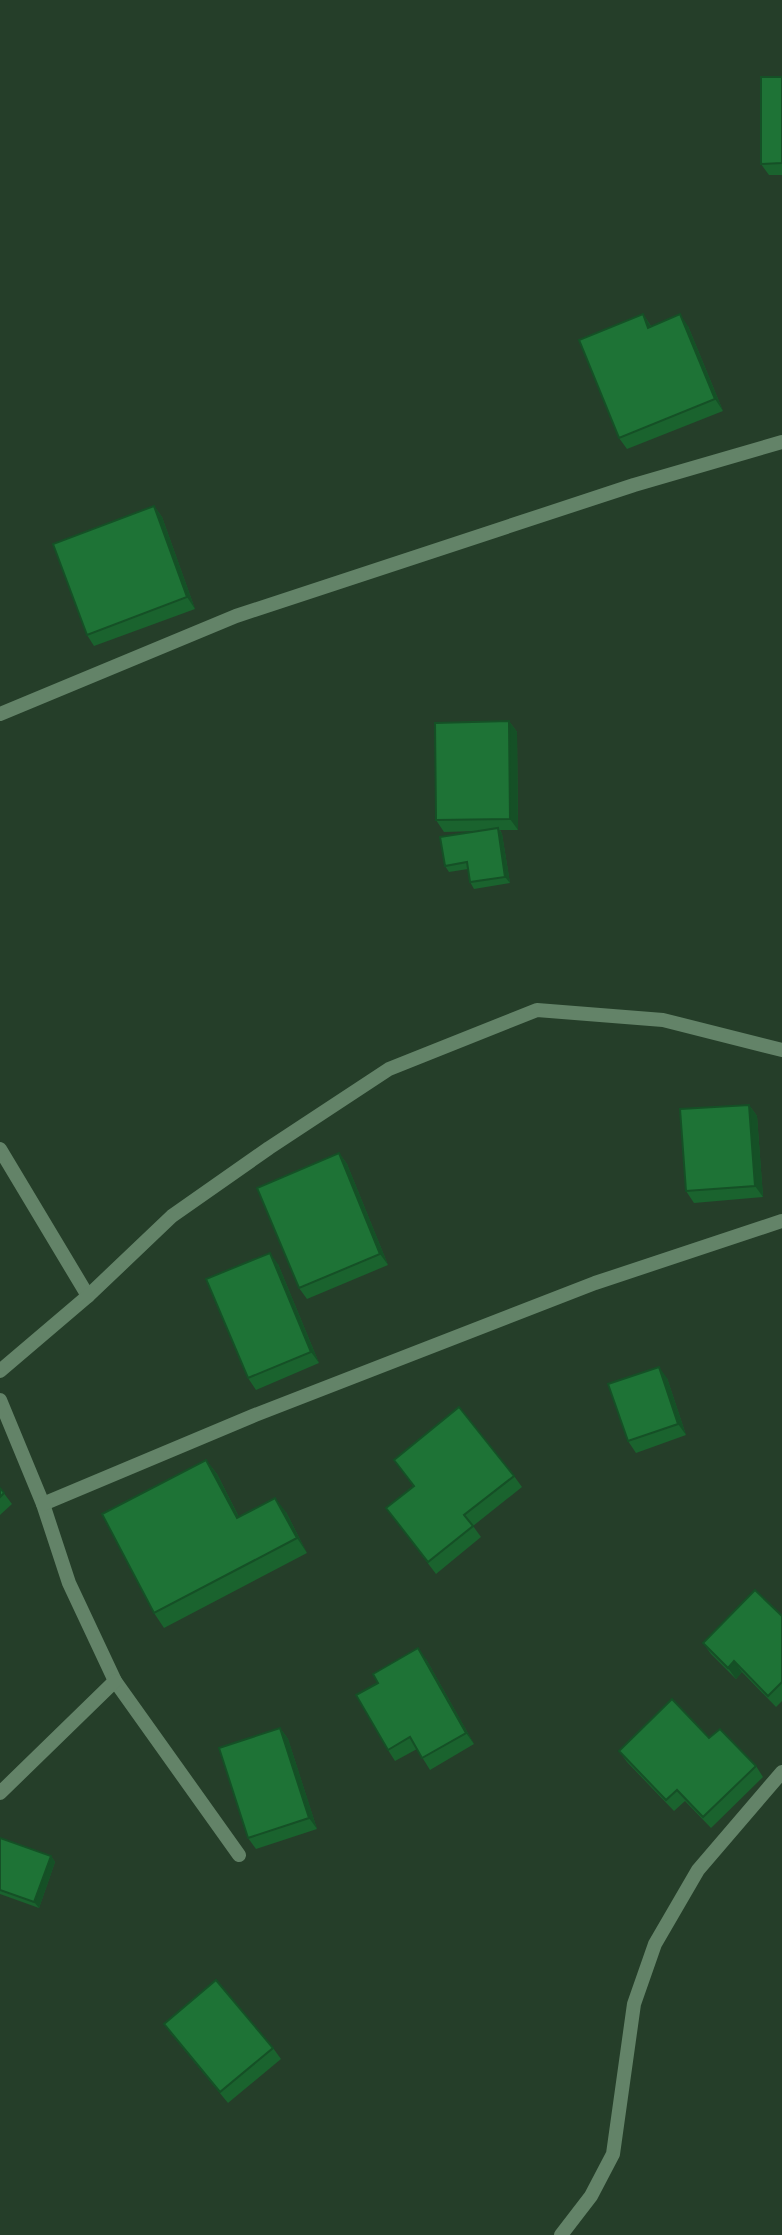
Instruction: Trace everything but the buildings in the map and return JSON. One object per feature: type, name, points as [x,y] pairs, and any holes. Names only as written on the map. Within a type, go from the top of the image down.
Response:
[{"type":"street","points":[[0,714],[236,616],[634,485],[782,442]]},
{"type":"street","points":[[0,1371],[88,1296],[172,1216],[389,1069],[537,1010],[663,1020],[782,1050]]},
{"type":"street","points":[[0,1149],[88,1296]]},
{"type":"street","points":[[43,1504],[256,1415],[595,1283],[782,1221]]},
{"type":"street","points":[[0,1400],[43,1504],[69,1583],[115,1681],[239,1855]]},
{"type":"street","points":[[0,1793],[115,1681]]},
{"type":"street","points":[[561,2235],[591,2196],[613,2154],[634,2004],[654,1944],[698,1870],[782,1772]]}]
